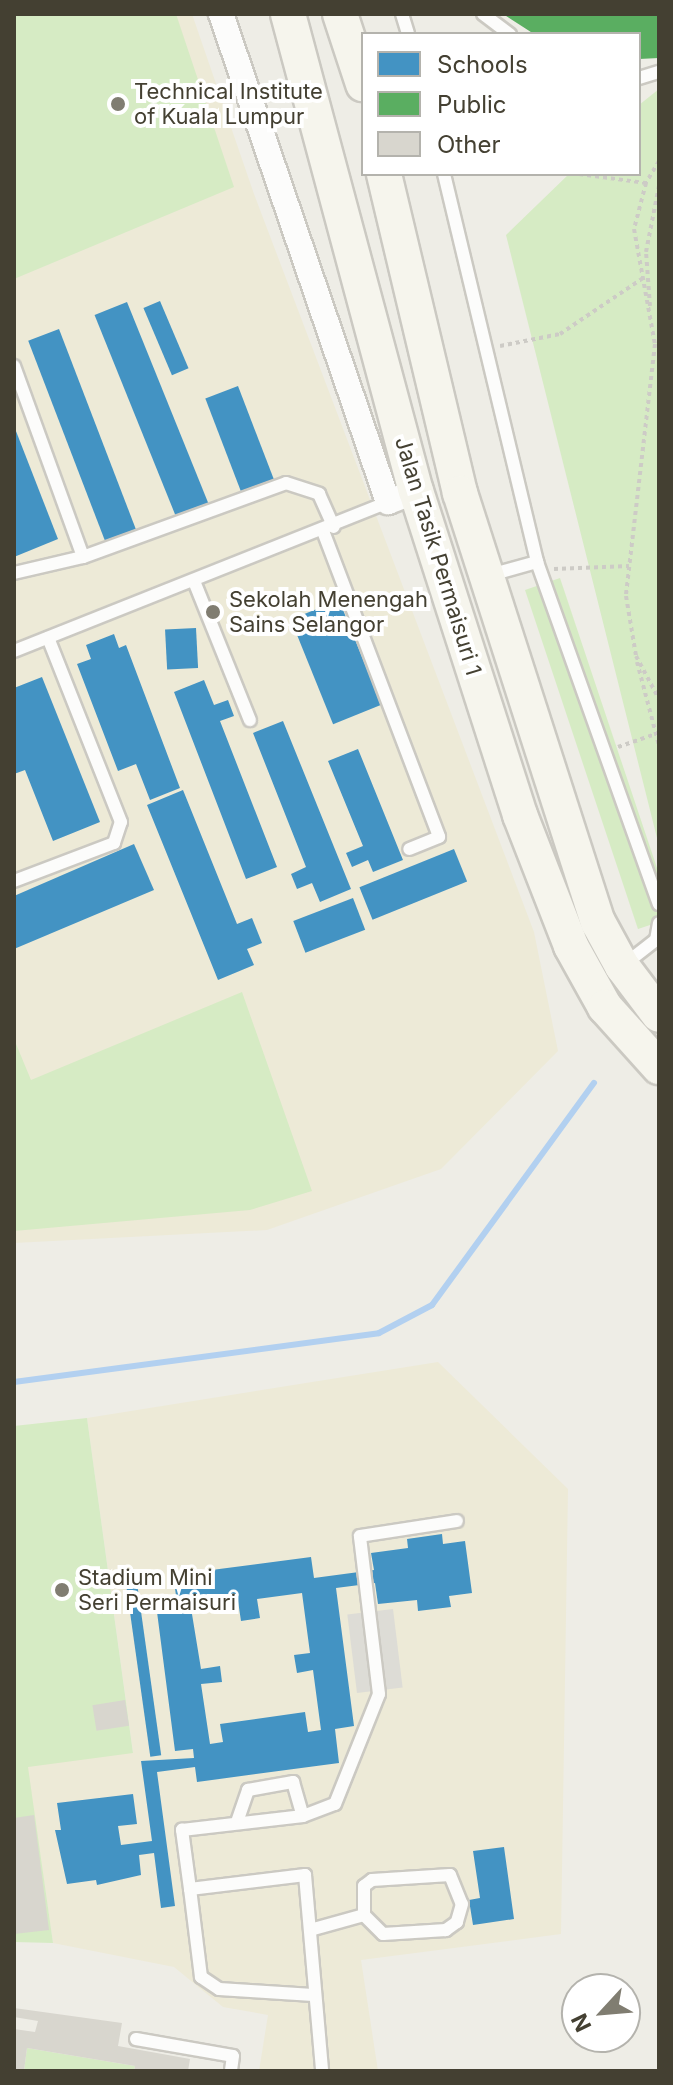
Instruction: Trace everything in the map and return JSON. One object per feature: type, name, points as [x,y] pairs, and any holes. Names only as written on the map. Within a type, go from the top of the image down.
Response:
[{"type":"main road","name":"Jalan Tasik Permaisuri 1","points":[[288,14],[402,496],[571,946],[605,1007],[659,1067]]},
{"type":"main road","points":[[340,14],[361,75]]},
{"type":"main road","name":"Jalan Tasik Permaisuri 1","points":[[384,176],[460,493],[598,922],[622,966],[659,1015]]},
{"type":"main road","points":[[507,776],[547,763]]},
{"type":"street","points":[[221,14],[402,496]]},
{"type":"lane","points":[[483,14],[507,32]]},
{"type":"lane","points":[[444,176],[537,562],[659,904]]},
{"type":"lane","points":[[14,366],[83,557]]},
{"type":"lane","points":[[14,573],[83,557],[286,483],[319,494],[439,837],[409,849]]},
{"type":"lane","points":[[14,651],[329,529],[402,496]]},
{"type":"lane","points":[[487,576],[537,562]]},
{"type":"lane","points":[[194,581],[250,720]]},
{"type":"lane","points":[[14,881],[114,843],[121,822],[48,638]]},
{"type":"lane","points":[[622,966],[656,940],[659,923]]},
{"type":"lane","points":[[313,1995],[219,1989],[201,1977],[182,1830],[303,1816],[335,1804],[379,1694],[360,1536],[457,1521]]},
{"type":"lane","points":[[237,1822],[248,1790],[293,1782],[303,1816]]},
{"type":"lane","points":[[190,1889],[305,1875],[322,2071]]},
{"type":"lane","points":[[450,1875],[459,1889],[457,1922],[446,1930],[383,1934],[364,1915],[364,1886],[372,1880],[450,1875]]},
{"type":"lane","points":[[310,1930],[364,1915]]},
{"type":"lane","points":[[136,2039],[233,2056],[231,2071]]},
{"type":"path","points":[[659,161],[646,183],[634,229],[655,344],[626,596],[653,735],[659,745]]},
{"type":"path","points":[[594,176],[646,183]]},
{"type":"path","points":[[652,327],[646,252],[659,186]]},
{"type":"path","points":[[485,346],[517,345],[560,334],[643,278]]},
{"type":"path","points":[[572,567],[629,566]]},
{"type":"path","points":[[636,656],[659,699]]},
{"type":"path","points":[[622,746],[653,735]]},
{"type":"shaded area","name":"Sekolah Menengah Sains Selangor","points":[[14,14],[192,14],[254,194],[534,932],[558,1051],[441,1169],[267,1230],[14,1243]]},
{"type":"shaded area","points":[[438,1362],[568,1489],[561,1934],[361,1960],[378,2071],[259,2071],[268,2015],[223,2007],[174,1967],[53,1943],[27,1766],[133,1752],[87,1418]]},
{"type":"shaded area","points":[[393,1609],[403,1687],[357,1693],[347,1615]]},
{"type":"green space","name":"Technical Institute of Kuala Lumpur","points":[[14,14],[176,14],[234,187],[14,279]]},
{"type":"green space","points":[[659,89],[659,846],[506,235],[567,176],[641,176],[641,103]]},
{"type":"green space","points":[[560,578],[659,874],[659,922],[638,929],[525,590]]},
{"type":"green space","points":[[242,992],[312,1191],[250,1210],[14,1231],[14,1039],[31,1080]]},
{"type":"green space","name":"Stadium Mini Seri Permaisuri","points":[[87,1418],[133,1753],[28,1767],[53,1943],[14,1942],[14,1426]]},
{"type":"green space","points":[[27,2048],[135,2066],[134,2071],[24,2071]]},
{"type":"building: Schools","points":[[160,301],[189,368],[172,375],[143,308]]},
{"type":"building: Schools","points":[[127,302],[209,505],[177,518],[95,315]]},
{"type":"building: Schools","points":[[59,329],[137,533],[106,544],[28,341]]},
{"type":"building: Schools","points":[[238,386],[274,479],[241,492],[205,399]]},
{"type":"building: Schools","points":[[14,426],[58,539],[14,557]]},
{"type":"building: Schools","points":[[339,600],[381,705],[333,724],[291,619]]},
{"type":"building: Schools","points":[[196,628],[198,668],[167,670],[165,630]]},
{"type":"building: Schools","points":[[114,634],[119,648],[126,645],[180,788],[150,800],[136,764],[118,771],[77,664],[91,659],[86,645]]},
{"type":"building: Schools","points":[[42,677],[100,822],[53,841],[25,770],[14,774],[14,688]]},
{"type":"building: Schools","points":[[204,680],[214,705],[228,700],[234,716],[220,721],[277,867],[246,879],[174,692]]},
{"type":"building: Schools","points":[[283,721],[351,889],[320,902],[312,883],[297,889],[291,874],[306,867],[253,733]]},
{"type":"building: Schools","points":[[358,749],[403,860],[373,872],[368,860],[352,867],[346,853],[363,846],[328,761]]},
{"type":"building: Schools","points":[[183,790],[237,924],[252,918],[262,943],[247,949],[254,965],[218,980],[147,805]]},
{"type":"building: Schools","points":[[134,844],[154,890],[14,949],[14,896]]},
{"type":"building: Schools","points":[[454,849],[467,881],[373,920],[359,887]]},
{"type":"building: Schools","points":[[353,898],[365,930],[305,953],[293,921]]},
{"type":"building: Schools","points":[[442,1534],[443,1544],[465,1541],[472,1593],[449,1596],[451,1607],[418,1611],[417,1600],[378,1604],[375,1583],[336,1588],[354,1726],[335,1729],[339,1763],[197,1782],[195,1767],[157,1772],[175,1906],[161,1908],[154,1853],[139,1855],[141,1875],[97,1885],[96,1880],[67,1884],[55,1830],[61,1830],[57,1803],[133,1794],[137,1824],[118,1826],[121,1845],[152,1841],[141,1761],[194,1758],[193,1749],[175,1751],[157,1612],[178,1609],[173,1575],[311,1557],[314,1578],[374,1570],[371,1553],[408,1548],[407,1539]],"holes":[[[302,1593],[310,1653],[294,1655],[297,1673],[313,1670],[321,1730],[308,1732],[305,1712],[220,1724],[223,1742],[210,1744],[201,1684],[222,1682],[220,1666],[201,1669],[191,1608],[238,1601],[241,1621],[260,1618],[257,1599]]]},
{"type":"building: Schools","points":[[137,1583],[161,1755],[150,1757],[126,1585]]},
{"type":"building: Schools","points":[[504,1847],[514,1919],[473,1925],[469,1900],[480,1898],[473,1851]]},
{"type":"building: Public","points":[[503,14],[659,14],[659,58],[641,59],[641,32],[531,32]]},
{"type":"building: Other","points":[[125,1700],[129,1726],[96,1731],[92,1705]]},
{"type":"building: Other","points":[[34,1815],[49,1930],[14,1934],[14,1818]]},
{"type":"building: Other","points":[[14,2008],[122,2023],[118,2046],[190,2059],[188,2071],[134,2071],[135,2066],[27,2048],[24,2071],[14,2071],[14,2029],[35,2032],[38,2021],[14,2017]]},
{"type":"waterway","points":[[14,1382],[379,1333],[432,1305],[594,1083]]},
{"type":"place","name":"Technical Institute of Kuala Lumpur","points":[[118,104]]},
{"type":"place","name":"Sekolah Menengah Sains Selangor","points":[[213,612]]},
{"type":"place","name":"Stadium Mini Seri Permaisuri","points":[[62,1590]]}]
